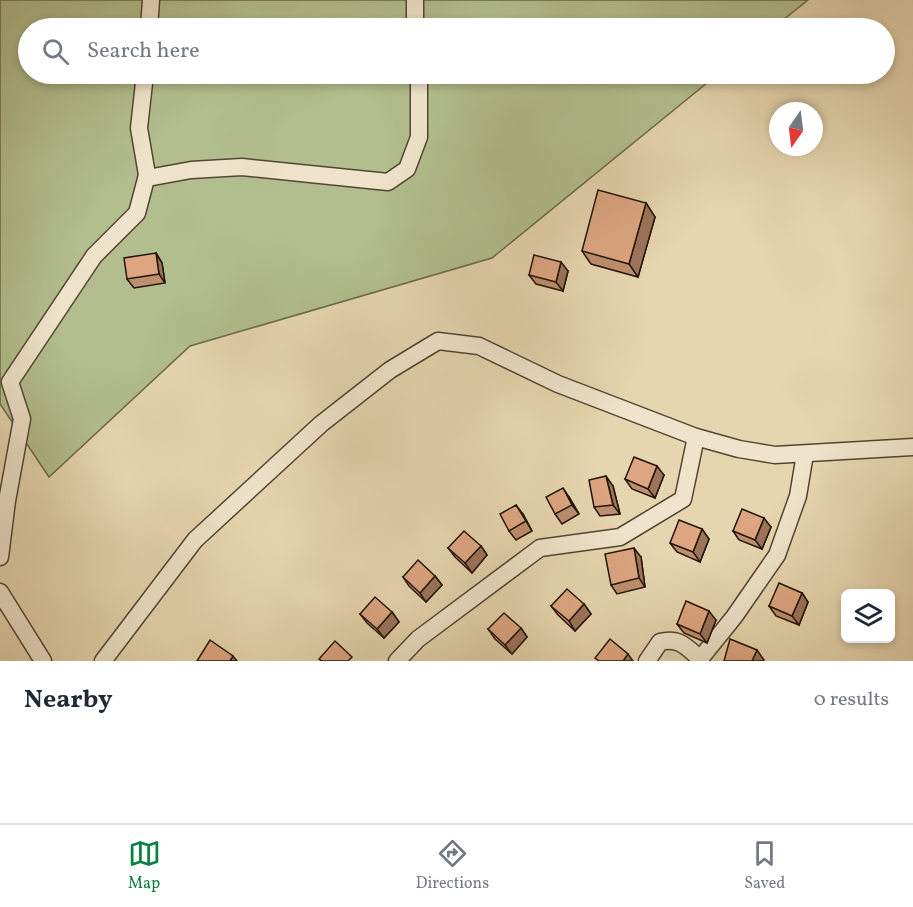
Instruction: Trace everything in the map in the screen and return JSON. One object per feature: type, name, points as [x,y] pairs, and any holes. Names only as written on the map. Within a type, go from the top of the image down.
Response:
[{"type":"street","points":[[150,18],[152,0]]},
{"type":"street","points":[[415,0],[416,18]]},
{"type":"street","points":[[10,382],[94,256],[137,213],[147,175],[139,128],[144,84]]},
{"type":"street","points":[[147,175],[153,177],[191,170],[242,167],[388,182],[407,169],[419,137],[419,84]]},
{"type":"street","points":[[106,660],[195,540],[321,424],[390,370],[438,341],[479,346],[558,384],[696,437],[739,449],[775,455],[913,447]]},
{"type":"street","points":[[0,368],[10,382],[22,419],[7,501],[0,557]]},
{"type":"street","points":[[397,661],[417,639],[540,548],[620,537],[682,498],[696,437]]},
{"type":"street","points":[[647,661],[660,642],[671,639],[684,645],[701,660],[734,618],[777,555],[798,496],[806,454]]},
{"type":"street","points":[[0,483],[7,501]]},
{"type":"street","points":[[0,592],[43,661]]},
{"type":"green space","points":[[0,0],[808,0],[786,18],[18,18],[18,84],[706,84],[492,258],[190,346],[49,477],[0,404]]},
{"type":"building","points":[[598,190],[646,203],[629,264],[582,251]]},
{"type":"building","points":[[156,253],[159,274],[127,279],[124,258]]},
{"type":"building","points":[[534,255],[561,262],[556,282],[529,275]]},
{"type":"building","points":[[634,457],[657,466],[648,489],[625,479]]},
{"type":"building","points":[[606,476],[613,505],[594,507],[589,480]]},
{"type":"building","points":[[563,488],[572,505],[555,514],[546,497]]},
{"type":"building","points":[[516,505],[526,521],[509,531],[500,514]]},
{"type":"building","points":[[742,509],[764,518],[755,540],[733,531]]},
{"type":"building","points":[[679,520],[702,529],[693,552],[670,543]]},
{"type":"building","points":[[464,531],[481,546],[465,563],[448,548]]},
{"type":"building","points":[[634,548],[639,578],[611,585],[605,554]]},
{"type":"building","points":[[418,560],[435,576],[420,593],[403,577]]},
{"type":"building","points":[[779,583],[802,593],[792,616],[769,606]]},
{"type":"building","points":[[567,589],[584,604],[569,621],[551,606]]},
{"type":"building","points":[[375,597],[392,612],[377,629],[360,614]]},
{"type":"building","points":[[686,601],[709,611],[700,634],[677,624]]},
{"type":"building","points":[[504,613],[521,628],[505,645],[488,629]]},
{"type":"building","points":[[610,639],[628,654],[623,661],[599,661],[595,658]]},
{"type":"building","points":[[730,639],[757,650],[752,661],[724,661]]},
{"type":"building","points":[[210,640],[233,656],[230,661],[197,661]]},
{"type":"building","points":[[335,641],[352,657],[348,661],[319,659]]}]
